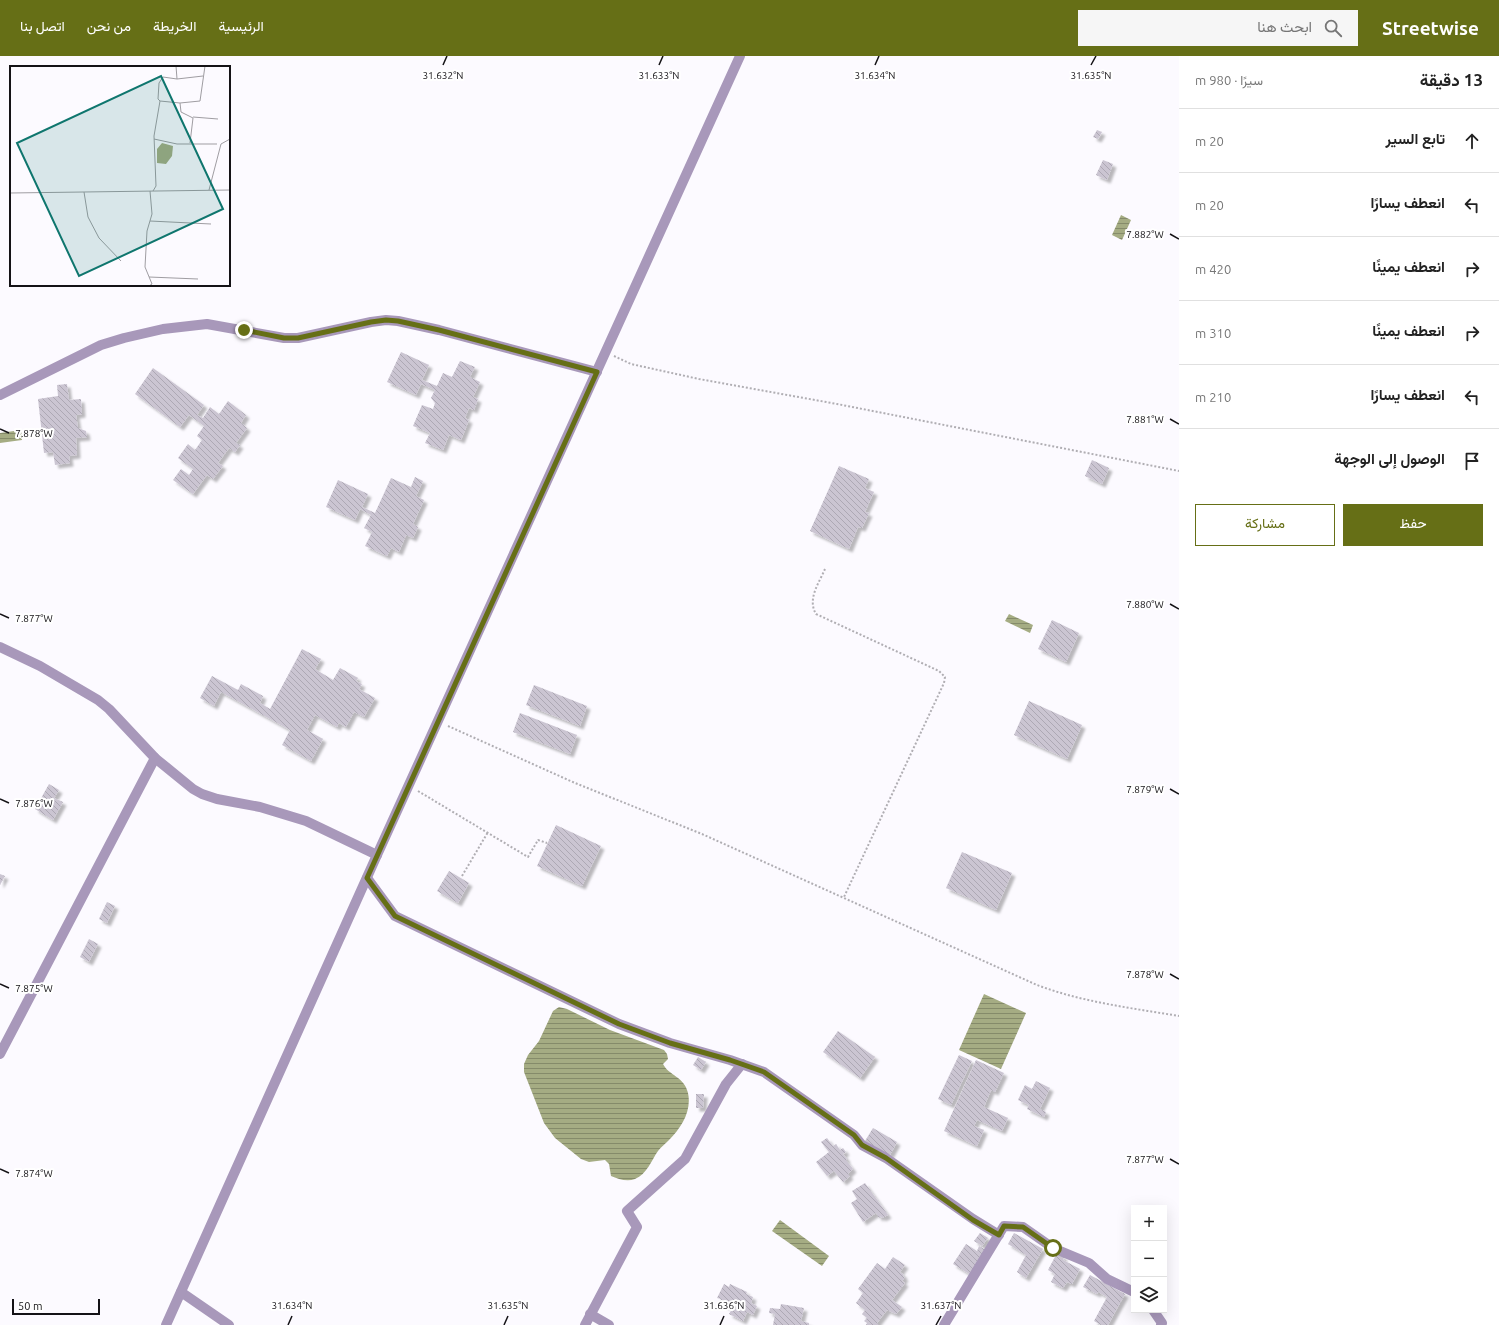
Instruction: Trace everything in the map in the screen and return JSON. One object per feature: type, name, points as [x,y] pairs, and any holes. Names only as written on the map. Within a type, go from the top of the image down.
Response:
[{"type":"street","points":[[166,1325],[377,855],[740,56]]},
{"type":"street","points":[[0,395],[101,345],[163,329],[207,324],[284,338],[298,338],[371,322],[386,320],[398,321],[439,330],[597,372]]},
{"type":"street","points":[[0,647],[40,666],[98,700],[109,709],[155,758],[177,777],[202,794],[217,799],[260,807],[292,816],[306,821],[377,855]]},
{"type":"street","points":[[0,1054],[155,758]]},
{"type":"street","points":[[367,878],[395,916],[619,1024],[670,1043],[764,1072],[854,1135],[862,1145],[886,1158],[966,1215],[999,1235]]},
{"type":"street","points":[[585,1325],[637,1227],[627,1210],[685,1159],[726,1084],[742,1064]]},
{"type":"street","points":[[944,1325],[1004,1226],[1023,1227],[1053,1248],[1088,1263],[1107,1279],[1131,1291]]},
{"type":"street","points":[[181,1292],[229,1325]]},
{"type":"street","points":[[1155,1313],[1162,1323],[1161,1325]]},
{"type":"street","points":[[590,1314],[609,1325]]},
{"type":"path","points":[[606,351],[631,364],[692,378],[837,404],[1179,471]]},
{"type":"path","points":[[825,569],[812,603],[816,614],[939,671],[944,677],[944,683],[844,897]]},
{"type":"path","points":[[438,721],[575,783],[702,834],[1037,985],[1060,994],[1092,1001],[1179,1016]]},
{"type":"path","points":[[409,785],[528,857],[538,840],[547,843]]},
{"type":"path","points":[[462,876],[488,832]]},
{"type":"shaded area","points":[[1121,215],[1131,220],[1122,240],[1112,235]]},
{"type":"shaded area","points":[[21,430],[22,440],[0,443],[0,433]]},
{"type":"shaded area","points":[[1009,614],[1033,625],[1030,633],[1005,621]]},
{"type":"shaded area","points":[[984,994],[1026,1013],[1001,1069],[959,1050]]},
{"type":"shaded area","points":[[559,1007],[567,1009],[610,1030],[664,1050],[668,1059],[663,1064],[686,1087],[689,1100],[687,1113],[681,1125],[658,1151],[646,1171],[635,1179],[626,1180],[611,1176],[609,1164],[605,1160],[589,1162],[581,1159],[555,1138],[544,1123],[524,1072],[524,1064],[528,1055],[539,1041],[553,1011]]},
{"type":"shaded area","points":[[780,1220],[829,1256],[822,1266],[772,1231]]},
{"type":"building","points":[[1097,130],[1102,132],[1098,139],[1093,137]]},
{"type":"building","points":[[1103,160],[1113,164],[1107,180],[1096,175]]},
{"type":"building","points":[[401,352],[429,365],[422,380],[437,386],[443,373],[452,377],[460,361],[475,367],[470,377],[480,382],[473,397],[478,399],[474,410],[469,408],[465,418],[469,420],[461,440],[449,435],[443,450],[425,443],[430,433],[413,426],[422,405],[433,409],[435,403],[431,398],[435,390],[421,384],[416,395],[387,382]]},
{"type":"building","points":[[153,368],[204,405],[197,415],[203,418],[210,407],[219,414],[228,401],[246,415],[241,423],[247,428],[236,443],[240,445],[235,452],[229,448],[218,463],[223,466],[213,479],[207,475],[193,494],[173,480],[181,469],[189,475],[193,469],[178,458],[188,444],[195,450],[202,440],[197,436],[204,426],[189,415],[180,427],[135,394]]},
{"type":"building","points":[[67,384],[69,400],[81,399],[82,414],[76,415],[78,428],[86,431],[87,437],[76,438],[77,455],[69,456],[70,463],[55,465],[53,452],[44,453],[38,399],[58,396],[57,385]]},
{"type":"building","points":[[1092,460],[1109,468],[1102,484],[1085,476]]},
{"type":"building","points":[[839,466],[869,479],[865,488],[874,492],[865,512],[869,513],[862,528],[858,527],[849,549],[810,531]]},
{"type":"building","points":[[415,477],[423,481],[416,496],[424,500],[413,524],[418,527],[413,538],[406,535],[399,552],[391,548],[387,556],[365,546],[372,532],[364,528],[371,515],[360,509],[355,520],[326,507],[338,480],[368,494],[362,507],[375,513],[391,478],[411,487]]},
{"type":"building","points":[[1052,620],[1079,633],[1066,662],[1038,649]]},
{"type":"building","points":[[302,649],[321,659],[315,669],[333,680],[340,668],[358,678],[356,681],[362,684],[359,689],[375,698],[364,717],[354,712],[346,727],[339,723],[337,727],[315,715],[307,730],[323,739],[311,761],[282,745],[290,730],[221,692],[214,706],[200,698],[212,676],[238,690],[241,684],[263,696],[260,703],[270,709]]},
{"type":"building","points":[[534,685],[587,706],[580,726],[526,705]]},
{"type":"building","points":[[1029,701],[1082,725],[1067,759],[1014,735]]},
{"type":"building","points":[[520,713],[577,735],[570,754],[513,732]]},
{"type":"building","points":[[49,784],[59,790],[54,798],[63,802],[53,820],[35,809]]},
{"type":"building","points":[[556,825],[601,846],[582,886],[537,866]]},
{"type":"building","points":[[962,852],[1012,873],[996,910],[946,888]]},
{"type":"building","points":[[449,871],[469,883],[458,903],[437,891]]},
{"type":"building","points":[[0,874],[5,876],[0,885]]},
{"type":"building","points":[[107,902],[115,906],[107,923],[99,919]]},
{"type":"building","points":[[89,939],[98,944],[89,962],[80,957]]},
{"type":"building","points":[[838,1031],[875,1057],[860,1078],[823,1052]]},
{"type":"building","points":[[959,1055],[972,1061],[951,1105],[938,1099]]},
{"type":"building","points":[[698,1057],[706,1062],[701,1070],[693,1065]]},
{"type":"building","points":[[976,1060],[1004,1073],[995,1092],[991,1090],[984,1107],[1008,1118],[1002,1131],[977,1120],[974,1126],[984,1130],[977,1146],[944,1131]]},
{"type":"building","points":[[1036,1081],[1050,1088],[1040,1109],[1046,1112],[1044,1117],[1027,1109],[1029,1105],[1018,1100],[1025,1085],[1032,1089]]},
{"type":"building","points":[[696,1094],[704,1094],[703,1108],[696,1108]]},
{"type":"building","points":[[873,1128],[897,1142],[890,1155],[865,1141]]},
{"type":"building","points":[[827,1138],[833,1146],[836,1144],[840,1150],[843,1148],[846,1152],[843,1154],[853,1169],[848,1174],[850,1176],[843,1182],[834,1171],[827,1176],[816,1162],[829,1152],[821,1142]]},
{"type":"building","points":[[865,1183],[888,1215],[882,1218],[881,1216],[879,1218],[876,1213],[863,1222],[851,1203],[857,1199],[852,1191]]},
{"type":"building","points":[[980,1233],[988,1238],[982,1246],[974,1241]]},
{"type":"building","points":[[1014,1233],[1043,1249],[1026,1278],[1017,1272],[1026,1255],[1008,1244]]},
{"type":"building","points":[[966,1244],[977,1251],[979,1246],[986,1250],[971,1275],[953,1264]]},
{"type":"building","points":[[1057,1253],[1064,1257],[1063,1260],[1080,1269],[1072,1284],[1067,1282],[1063,1288],[1051,1282],[1055,1274],[1048,1270]]},
{"type":"building","points":[[893,1257],[905,1265],[900,1272],[904,1275],[903,1276],[905,1278],[902,1281],[905,1283],[892,1300],[902,1307],[896,1314],[887,1310],[877,1323],[879,1325],[866,1325],[867,1323],[864,1321],[867,1318],[862,1314],[865,1310],[856,1303],[863,1293],[858,1289],[877,1263],[885,1269]]},
{"type":"building","points":[[1090,1275],[1125,1294],[1108,1325],[1101,1325],[1094,1321],[1107,1297],[1083,1287]]},
{"type":"building","points":[[724,1284],[729,1287],[730,1284],[747,1292],[746,1294],[753,1297],[751,1303],[757,1306],[753,1315],[747,1312],[743,1321],[729,1314],[732,1309],[719,1303],[721,1299],[717,1298]]},
{"type":"building","points":[[781,1304],[804,1308],[801,1321],[809,1323],[809,1325],[773,1325],[775,1314],[769,1313],[770,1308],[780,1309]]},
{"type":"route","points":[[244,330],[284,338],[298,338],[371,322],[386,320],[398,321],[439,330],[597,372],[367,878],[395,916],[619,1024],[670,1043],[730,1060],[764,1072],[854,1135],[862,1145],[886,1158],[889,1162],[973,1220],[999,1235],[1004,1226],[1023,1227],[1053,1248]]}]
